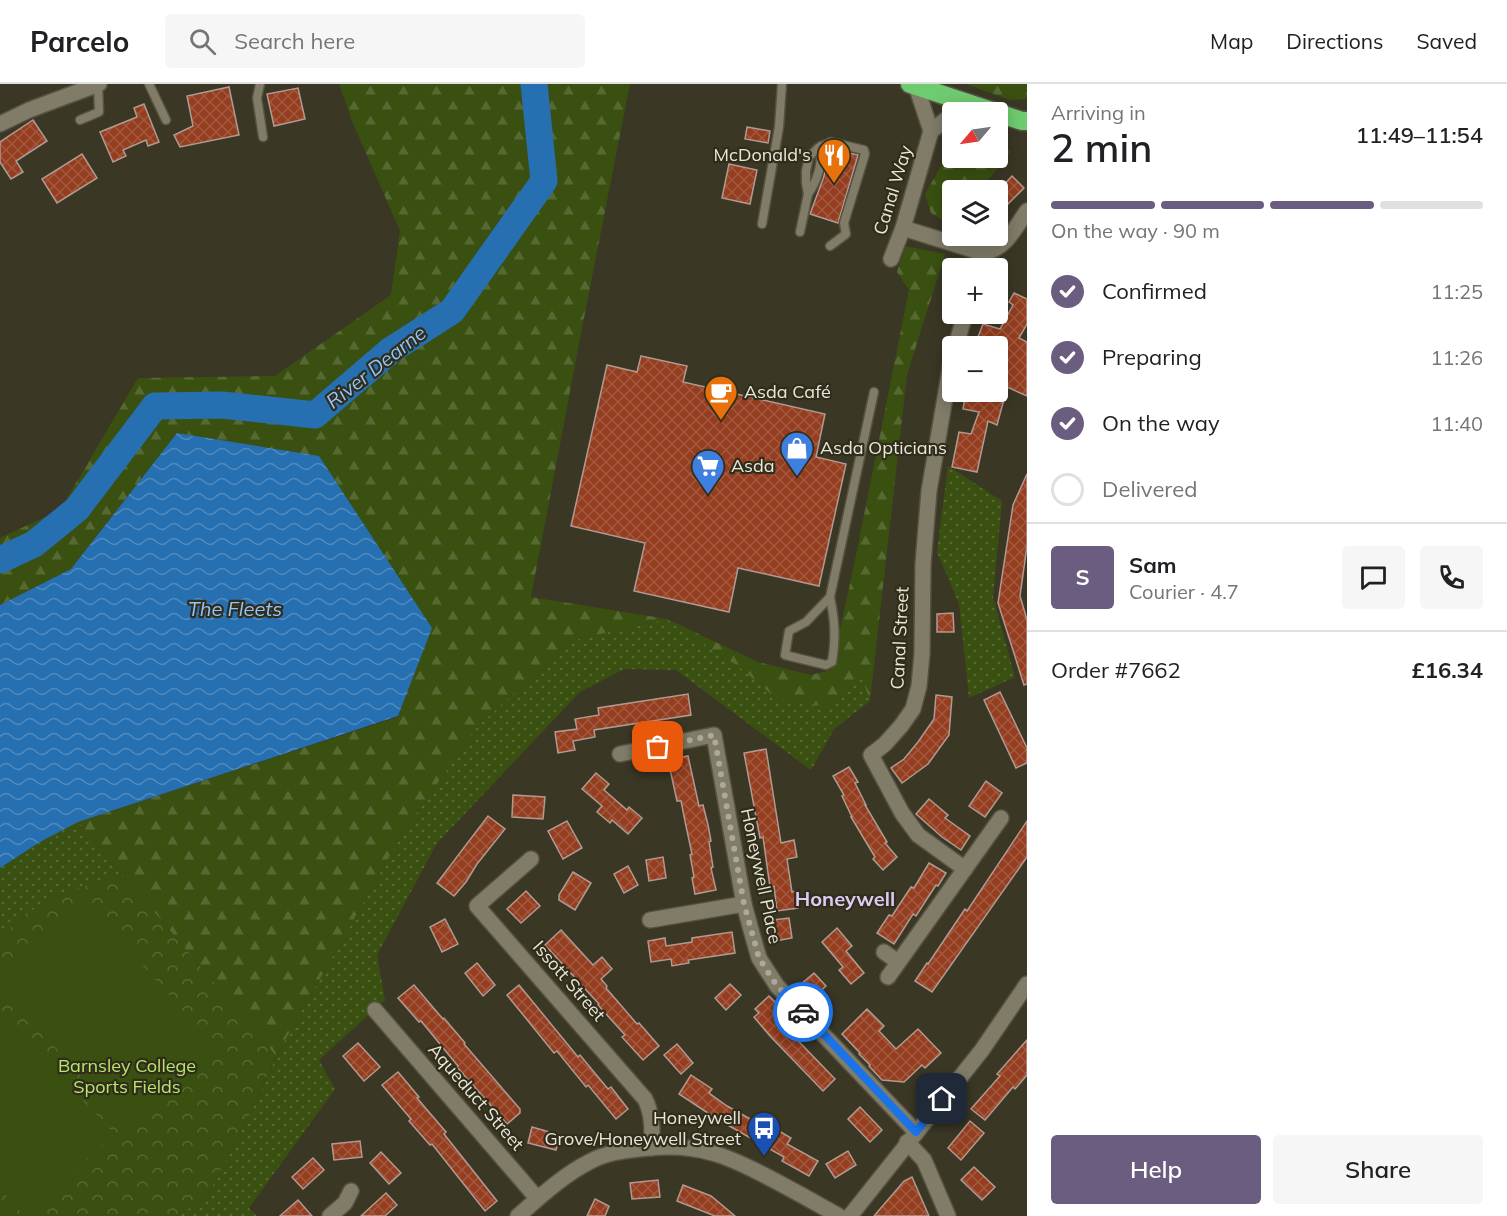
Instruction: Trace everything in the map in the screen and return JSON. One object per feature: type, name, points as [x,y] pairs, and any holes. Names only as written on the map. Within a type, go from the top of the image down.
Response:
[{"type":"highway","points":[[913,85],[944,102]]},
{"type":"highway","points":[[1008,117],[1027,121]]},
{"type":"highway","points":[[1008,119],[1027,132]]},
{"type":"street","points":[[0,124],[29,110],[99,84]]},
{"type":"street","name":"Canal Way","points":[[913,85],[931,131]]},
{"type":"street","name":"Canal Way","points":[[891,259],[903,228],[931,131],[942,122]]},
{"type":"street","points":[[985,258],[1003,244],[1027,211]]},
{"type":"street","points":[[903,228],[975,258]]},
{"type":"street","name":"Canal Street","points":[[944,402],[928,491],[919,686],[913,709],[885,744],[871,755],[902,813],[918,835],[965,869]]},
{"type":"street","name":"Honeywell Place","points":[[620,754],[714,735],[744,904],[759,958],[777,986],[912,1137],[948,1216]]},
{"type":"street","points":[[888,977],[1001,818]]},
{"type":"street","name":"Issott Street","points":[[531,859],[477,906],[645,1099],[650,1108],[652,1148]]},
{"type":"street","points":[[650,920],[744,904]]},
{"type":"street","points":[[884,952],[898,963]]},
{"type":"street","points":[[850,1216],[982,1050],[1027,984]]},
{"type":"street","name":"Aqueduct Street","points":[[378,1021],[537,1198]]},
{"type":"street","points":[[520,1215],[537,1198],[567,1175],[592,1160],[616,1151],[684,1148],[712,1153],[738,1162],[839,1216]]},
{"type":"street","points":[[330,1216],[345,1203],[351,1191]]},
{"type":"lane","points":[[80,120],[99,112],[99,84]]},
{"type":"lane","points":[[149,84],[166,120]]},
{"type":"lane","points":[[762,224],[780,127],[782,84]]},
{"type":"lane","points":[[259,85],[257,98],[262,137]]},
{"type":"lane","points":[[800,232],[808,194],[806,171],[809,157],[821,146],[831,142],[864,150],[844,223],[846,234],[830,246]]},
{"type":"lane","points":[[808,194],[818,175],[821,146]]},
{"type":"lane","points":[[830,597],[807,622],[789,631],[785,655],[826,665],[832,662],[835,640],[830,597],[874,392]]},
{"type":"green space","points":[[339,84],[630,84],[531,597],[667,619],[570,641],[477,727],[404,831],[276,1056],[78,822],[398,717],[431,628],[318,456],[177,433],[71,569],[0,605],[0,538],[60,510],[138,378],[275,376],[391,295],[400,231],[352,121]]},
{"type":"green space","points":[[966,84],[1027,84],[1027,99],[1010,100]]},
{"type":"green space","points":[[942,164],[942,168],[997,168],[988,180],[942,180],[942,220],[931,213],[925,194]]},
{"type":"green space","points":[[905,246],[945,254],[907,375],[870,701],[862,677],[832,707],[779,701],[742,669],[667,619],[758,662],[811,675],[831,670],[909,290],[897,272]]},
{"type":"green space","points":[[948,466],[1002,501],[993,597],[1015,677],[969,698],[959,604],[937,552]]},
{"type":"green space","points":[[667,619],[742,669],[779,701],[863,677],[870,701],[834,729],[811,770],[676,670],[624,669],[580,692],[437,843],[377,955],[385,1000],[319,1060],[335,1089],[249,1208],[257,1216],[177,1216],[206,1198],[251,1112],[280,1049],[404,831],[477,727],[570,641]]},
{"type":"green space","points":[[78,822],[122,874],[48,898],[0,936],[0,868],[40,842]]},
{"type":"green space","name":"Barnsley College Sports Fields","points":[[122,874],[276,1056],[251,1112],[206,1198],[177,1216],[0,1216],[0,936],[48,898]]},
{"type":"green space","points":[[88,904],[216,1048],[126,1127],[0,985],[0,982]]},
{"type":"green space","points":[[0,1011],[114,1134],[25,1216],[0,1189]]},
{"type":"water","name":"The Fleets","points":[[177,433],[319,456],[432,628],[398,716],[78,822],[40,842],[0,868],[0,605],[71,569]]},
{"type":"building","points":[[229,87],[239,135],[180,147],[174,135],[193,126],[187,96]]},
{"type":"building","points":[[298,88],[305,119],[274,126],[267,94]]},
{"type":"building","points":[[144,104],[159,142],[148,146],[146,140],[123,150],[126,156],[113,162],[100,132],[137,117],[134,108]]},
{"type":"building","points":[[33,120],[47,141],[16,161],[23,172],[11,179],[0,162],[0,142]]},
{"type":"building","points":[[747,127],[770,131],[768,143],[745,139]]},
{"type":"building","points":[[832,149],[858,155],[838,223],[810,214]]},
{"type":"building","points":[[82,154],[97,178],[57,203],[42,179]]},
{"type":"building","points":[[729,164],[757,170],[750,204],[722,198]]},
{"type":"building","points":[[1012,176],[1024,188],[1008,204],[1008,180]]},
{"type":"building","points":[[1014,293],[1027,299],[1027,324],[1019,338],[1027,342],[1027,396],[1008,387],[1008,336],[978,336],[983,324],[1000,329],[1003,324],[1008,324],[1008,314],[1013,305],[1009,302]]},
{"type":"building","name":"Asda","points":[[641,356],[687,366],[683,382],[825,414],[816,457],[846,464],[819,586],[738,568],[729,612],[634,591],[645,543],[571,526],[607,365],[637,372]]},
{"type":"building","points":[[964,402],[1003,402],[997,425],[988,421],[977,472],[952,467],[959,432],[971,434],[979,412],[963,409]]},
{"type":"building","points":[[1027,474],[1027,546],[1020,596],[1027,620],[1027,684],[1024,685],[998,603],[1013,505]]},
{"type":"building","points":[[953,613],[954,632],[937,632],[937,614]]},
{"type":"building","points":[[1000,692],[1027,748],[1027,763],[1016,768],[984,700]]},
{"type":"building","points":[[688,694],[691,715],[594,730],[595,737],[573,741],[575,750],[558,753],[555,732],[577,729],[575,719],[599,715],[598,708]]},
{"type":"building","points":[[936,695],[952,697],[949,735],[928,764],[902,783],[891,768],[904,759],[934,719]]},
{"type":"building","points":[[766,749],[781,843],[794,840],[797,857],[787,859],[792,892],[796,891],[798,908],[777,911],[774,886],[770,887],[763,837],[760,838],[744,753]]},
{"type":"building","points":[[688,756],[699,806],[703,805],[708,825],[713,867],[711,868],[716,890],[695,894],[690,855],[692,854],[681,801],[677,801],[668,760]]},
{"type":"building","points":[[849,767],[858,782],[855,783],[865,805],[887,842],[885,843],[897,857],[883,870],[873,859],[875,857],[851,817],[842,796],[844,795],[833,776]]},
{"type":"building","points":[[596,773],[609,784],[604,790],[627,810],[629,807],[642,818],[628,834],[612,820],[610,823],[597,812],[602,806],[582,789]]},
{"type":"building","points":[[986,781],[1002,793],[985,817],[969,806]]},
{"type":"building","points":[[513,795],[545,797],[543,819],[512,817]]},
{"type":"building","points":[[929,799],[948,815],[945,818],[970,836],[961,850],[916,814]]},
{"type":"building","points":[[488,816],[505,829],[454,896],[437,883]]},
{"type":"building","points":[[567,821],[582,848],[563,859],[548,831]]},
{"type":"building","points":[[1027,821],[1027,857],[932,992],[915,981],[965,909],[967,911]]},
{"type":"building","points":[[663,857],[666,878],[649,881],[646,860]]},
{"type":"building","points":[[929,863],[946,873],[916,916],[913,914],[894,944],[877,933],[889,915],[892,916],[911,887],[914,888]]},
{"type":"building","points":[[628,866],[638,885],[624,893],[614,874]]},
{"type":"building","points":[[573,872],[591,883],[575,910],[559,900],[559,895]]},
{"type":"building","points":[[526,891],[540,906],[521,923],[507,909]]},
{"type":"building","points":[[789,918],[792,938],[775,941],[773,920]]},
{"type":"building","points":[[445,919],[458,944],[442,952],[430,927]]},
{"type":"building","points":[[837,928],[852,946],[846,951],[864,973],[851,984],[839,970],[843,967],[822,942]]},
{"type":"building","points":[[561,930],[593,965],[602,957],[612,969],[601,979],[607,986],[606,988],[659,1046],[643,1060],[622,1037],[625,1035],[599,1004],[545,945]]},
{"type":"building","points":[[732,932],[735,953],[688,960],[689,963],[672,966],[671,959],[651,962],[648,941],[665,938],[666,946],[692,942],[692,938]]},
{"type":"building","points":[[477,963],[495,985],[483,996],[465,973]]},
{"type":"building","points":[[814,973],[826,986],[813,998],[801,984]]},
{"type":"building","points":[[730,984],[741,995],[726,1010],[715,998]]},
{"type":"building","points":[[414,985],[520,1109],[520,1113],[507,1124],[457,1067],[421,1021],[419,1022],[398,998]]},
{"type":"building","points":[[519,985],[578,1057],[580,1055],[608,1089],[611,1087],[628,1109],[616,1119],[557,1051],[554,1053],[507,995]]},
{"type":"building","points":[[769,996],[785,1012],[777,1019],[835,1079],[823,1091],[754,1017],[759,1013],[755,1009]]},
{"type":"building","points":[[867,1009],[884,1026],[879,1031],[896,1049],[918,1029],[941,1053],[925,1068],[922,1065],[904,1082],[882,1080],[842,1034]]},
{"type":"building","points":[[1027,1040],[1027,1075],[1015,1089],[1013,1087],[985,1120],[971,1109],[1000,1076],[997,1074]]},
{"type":"building","points":[[358,1043],[380,1067],[364,1081],[343,1056]]},
{"type":"building","points":[[677,1044],[693,1063],[681,1074],[664,1055]]},
{"type":"building","points":[[398,1072],[497,1201],[485,1211],[432,1144],[430,1145],[409,1121],[411,1119],[382,1085]]},
{"type":"building","points":[[691,1075],[712,1089],[709,1093],[727,1106],[772,1131],[774,1128],[791,1138],[787,1144],[818,1161],[809,1176],[782,1161],[784,1157],[717,1119],[679,1094]]},
{"type":"building","points":[[860,1107],[882,1130],[870,1142],[848,1119]]},
{"type":"building","points":[[970,1121],[984,1133],[961,1160],[948,1148]]},
{"type":"building","points":[[532,1127],[560,1135],[556,1150],[528,1143]]},
{"type":"building","points":[[360,1141],[362,1157],[334,1160],[332,1144]]},
{"type":"building","points":[[848,1151],[856,1165],[835,1178],[826,1164]]},
{"type":"building","points":[[381,1152],[401,1173],[389,1184],[370,1163]]},
{"type":"building","points":[[313,1158],[324,1170],[303,1189],[292,1177]]},
{"type":"building","points":[[974,1167],[995,1187],[982,1200],[961,1180]]},
{"type":"building","points":[[912,1177],[929,1216],[874,1216],[904,1181]]},
{"type":"building","points":[[658,1180],[660,1197],[632,1199],[630,1183]]},
{"type":"building","points":[[683,1185],[711,1196],[735,1216],[715,1216],[677,1201]]},
{"type":"building","points":[[386,1193],[397,1205],[385,1216],[361,1216]]},
{"type":"building","points":[[595,1199],[609,1206],[605,1216],[587,1216]]},
{"type":"building","points":[[298,1200],[312,1216],[280,1216]]},
{"type":"waterway","name":"River Dearne","points":[[0,560],[34,544],[77,509],[155,406],[222,405],[315,415],[391,350],[452,311],[544,181],[534,84]]},
{"type":"way so far","points":[[658,747],[714,735],[744,904],[759,958],[777,986],[803,1012]]},
{"type":"place","name":"McDonald's","points":[[834,184]]},
{"type":"place","name":"Asda Café","points":[[721,421]]},
{"type":"place","name":"Asda Opticians","points":[[797,477]]},
{"type":"place","name":"Asda","points":[[708,495]]},
{"type":"place","name":"Honeywell Grove/Honeywell Street","points":[[764,1157]]},
{"type":"district","name":"Honeywell","points":[[845,899]]},
{"type":"route","points":[[803,1012],[916,1132],[942,1099]]}]
